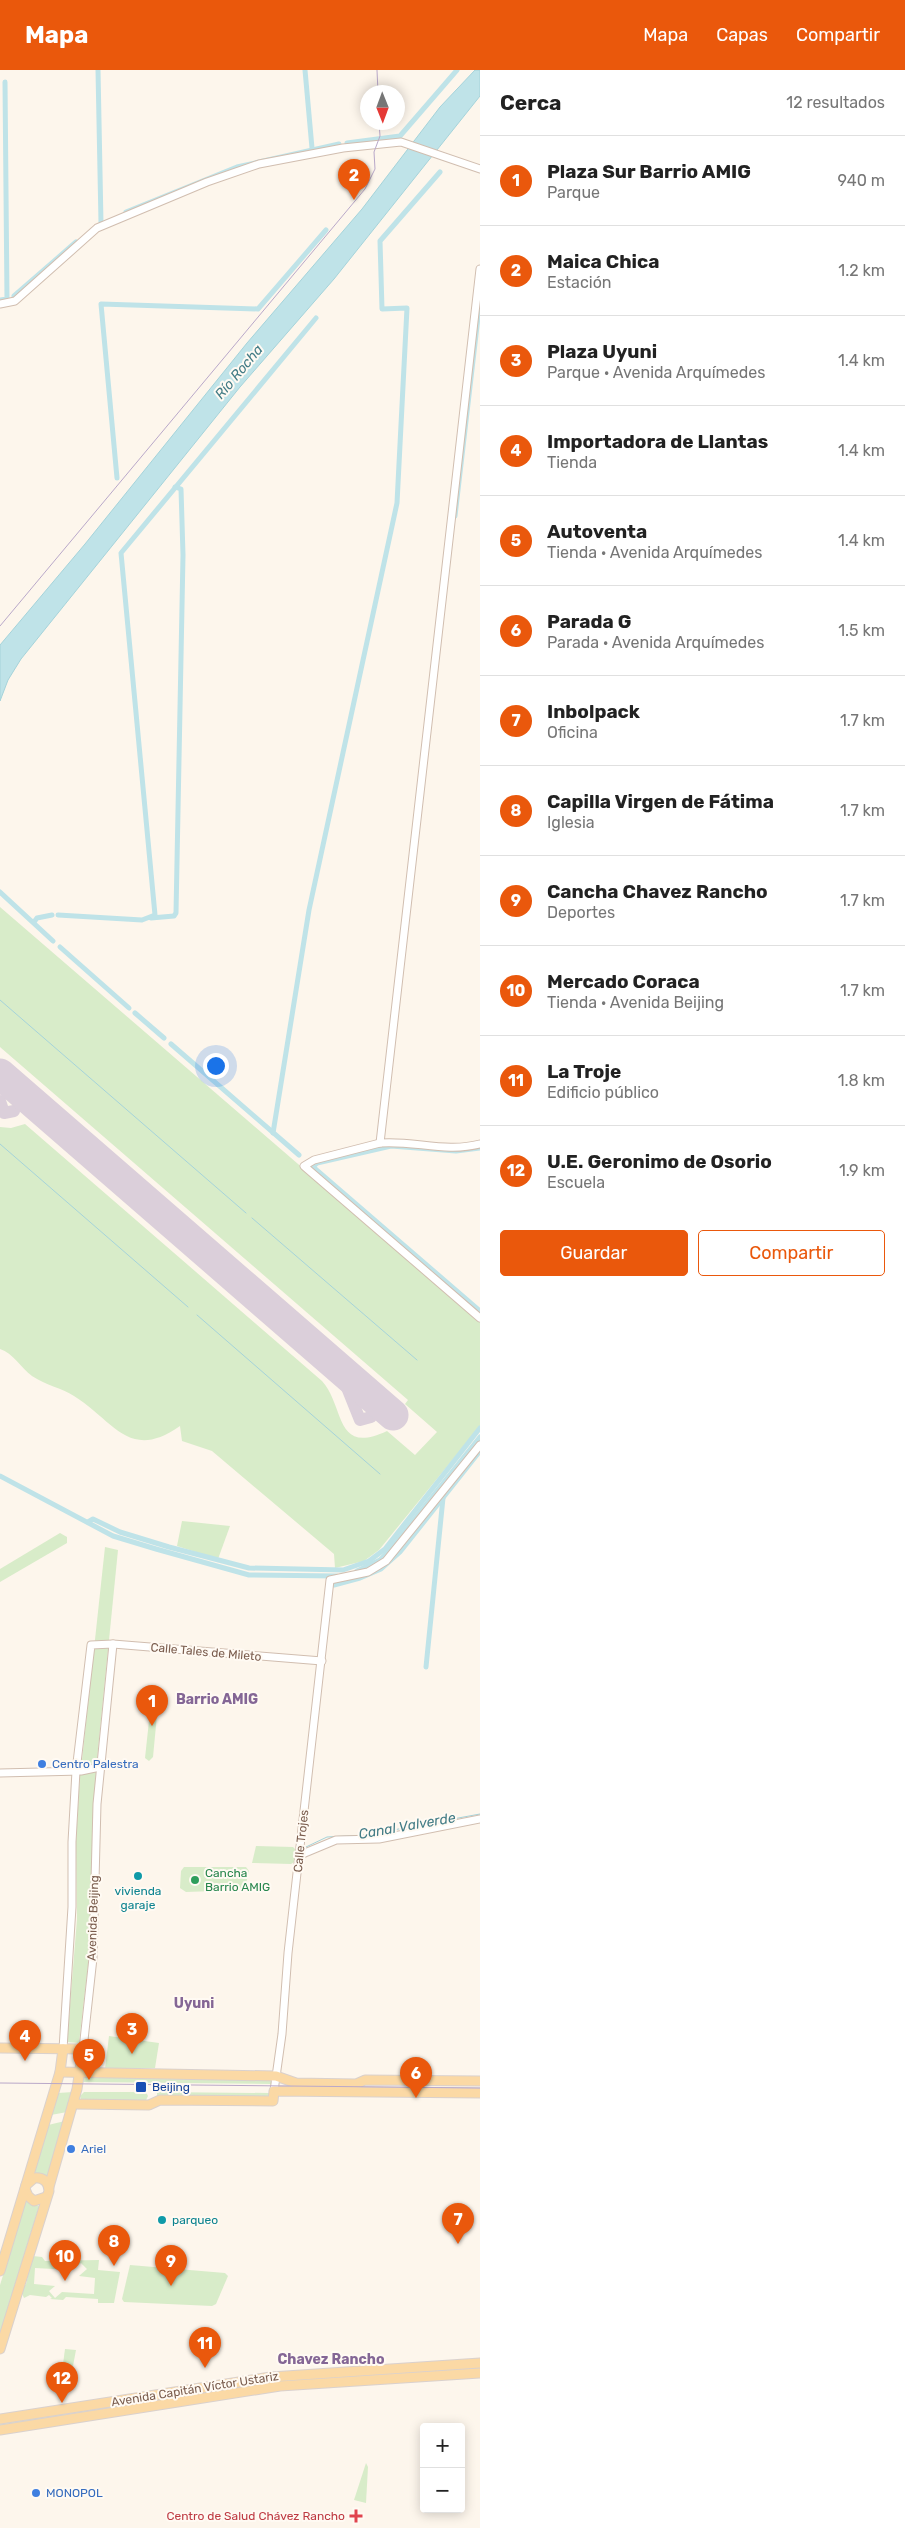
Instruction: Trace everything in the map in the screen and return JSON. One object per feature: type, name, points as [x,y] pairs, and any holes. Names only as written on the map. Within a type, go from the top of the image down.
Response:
[{"type":"main road","points":[[0,2048],[63,2051]]},
{"type":"main road","name":"Avenida Beijing","points":[[0,2271],[60,2072],[63,2051]]},
{"type":"main road","points":[[0,2053],[82,2051]]},
{"type":"main road","name":"Avenida Beijing","points":[[49,2187],[73,2104],[80,2072],[82,2051]]},
{"type":"main road","points":[[60,2072],[276,2076],[296,2083],[356,2084],[365,2080],[480,2081]]},
{"type":"main road","points":[[73,2104],[149,2104],[160,2100],[274,2096],[480,2093]]},
{"type":"main road","points":[[0,2349],[46,2197],[49,2187],[45,2180],[38,2177],[30,2179],[25,2187],[28,2196],[34,2201],[46,2197]]},
{"type":"main road","name":"Avenida Capitán Víctor Ustariz","points":[[0,2419],[271,2377],[480,2363]]},
{"type":"main road","name":"Avenida Capitán Víctor Ustariz","points":[[0,2430],[280,2386],[480,2373]]},
{"type":"street","points":[[0,304],[15,301],[97,228],[207,182],[259,164],[294,156],[401,142],[480,169]]},
{"type":"street","points":[[380,1143],[480,269]]},
{"type":"street","points":[[480,1144],[450,1148],[390,1142],[380,1143],[314,1160],[304,1166],[480,1318]]},
{"type":"street","name":"Calle Trojes","points":[[274,2096],[282,2034],[288,1953],[330,1580],[363,1574],[386,1561],[480,1445]]},
{"type":"street","name":"Calle Tales de Mileto","points":[[91,1645],[113,1644],[322,1661]]},
{"type":"street","name":"Avenida Beijing","points":[[82,2051],[92,1958],[100,1767],[113,1644]]},
{"type":"street","name":"Avenida Beijing","points":[[63,2051],[72,1907],[72,1842],[76,1771],[91,1645]]},
{"type":"street","points":[[0,1773],[76,1771],[100,1767]]},
{"type":"street","points":[[300,1855],[336,1840],[379,1839],[480,1819]]},
{"type":"green space","points":[[0,907],[480,1321],[480,1426],[379,1550],[364,1561],[335,1568],[334,1554],[212,1451],[182,1441],[180,1426],[162,1436],[148,1440],[135,1439],[123,1434],[74,1396],[32,1376],[13,1357],[0,1349],[0,1127],[11,1128],[25,1124],[322,1381],[329,1391],[343,1425],[349,1433],[358,1437],[370,1437],[387,1431],[415,1455],[437,1432],[405,1404],[408,1400],[0,1047]]},
{"type":"green space","points":[[182,1521],[230,1526],[218,1559],[177,1546]]},
{"type":"green space","points":[[60,1533],[67,1537],[67,1543],[0,1582],[0,1569]]},
{"type":"green space","points":[[105,1547],[118,1550],[97,1760],[92,1766],[81,1769]]},
{"type":"green space","points":[[155,1691],[159,1694],[153,1757],[149,1761],[145,1758],[152,1693]]},
{"type":"green space","points":[[96,1772],[89,1957],[79,2043],[67,2042],[77,1919],[76,1842],[80,1774]]},
{"type":"green space","points":[[256,1846],[293,1847],[296,1850],[296,1861],[291,1864],[252,1863]]},
{"type":"green space","points":[[184,1867],[246,1867],[249,1871],[245,1888],[242,1890],[186,1892],[180,1888],[181,1871]]},
{"type":"green space","points":[[109,2036],[159,2043],[155,2068],[105,2069]]},
{"type":"green space","points":[[84,2075],[271,2078],[271,2084],[83,2082]]},
{"type":"green space","points":[[73,2092],[67,2112],[51,2115],[58,2093]]},
{"type":"green space","points":[[84,2092],[146,2092],[148,2096],[145,2102],[81,2100],[80,2096]]},
{"type":"green space","points":[[157,2092],[270,2093],[270,2098],[157,2097]]},
{"type":"green space","points":[[65,2121],[48,2178],[41,2174],[33,2174],[48,2125]]},
{"type":"green space","points":[[26,2201],[39,2206],[0,2333],[0,2285]]},
{"type":"green space","points":[[33,2256],[42,2257],[45,2261],[99,2260],[98,2270],[120,2272],[114,2303],[98,2303],[98,2299],[66,2297],[63,2300],[50,2299],[52,2298],[49,2295],[46,2297],[30,2295],[24,2298],[21,2291],[26,2284]],"holes":[[[81,2263],[87,2269],[79,2276],[95,2278],[94,2294],[62,2292],[55,2298],[49,2291],[55,2286],[34,2284],[35,2268],[72,2270]]]},
{"type":"green space","points":[[130,2265],[225,2273],[228,2276],[216,2304],[212,2306],[124,2302],[122,2299]]},
{"type":"green space","points":[[65,2349],[76,2350],[73,2366],[63,2364]]},
{"type":"green space","points":[[304,2378],[304,2381],[150,2401],[150,2399]]},
{"type":"green space","points":[[137,2401],[137,2405],[0,2427],[0,2422]]},
{"type":"green space","points":[[366,2463],[368,2467],[366,2503],[354,2500]]},
{"type":"water","name":"Río Rocha","points":[[475,70],[480,70],[480,96],[334,279],[240,387],[21,659],[8,680],[0,701],[0,645],[85,544],[247,343],[362,209],[440,107]]},
{"type":"waterway","points":[[98,70],[101,223]]},
{"type":"waterway","points":[[305,70],[312,148]]},
{"type":"waterway","points":[[347,143],[400,136],[457,70]]},
{"type":"waterway","points":[[0,300],[7,299],[5,82]]},
{"type":"waterway","points":[[126,212],[237,167],[339,144]]},
{"type":"waterway","points":[[273,1133],[309,910],[397,503],[407,308],[382,309],[380,241],[440,172]]},
{"type":"waterway","points":[[117,478],[101,304],[258,309],[326,230]]},
{"type":"waterway","points":[[14,296],[76,242]]},
{"type":"waterway","points":[[455,516],[480,300]]},
{"type":"waterway","points":[[58,915],[142,920],[155,915],[121,553],[316,318]]},
{"type":"waterway","points":[[151,918],[174,916],[176,913],[183,555],[181,489],[175,487]]},
{"type":"waterway","points":[[0,892],[53,941]]},
{"type":"waterway","points":[[34,922],[37,918],[52,915]]},
{"type":"waterway","points":[[60,947],[129,1008]]},
{"type":"waterway","points":[[0,1000],[246,1213]]},
{"type":"waterway","points":[[135,1013],[164,1038]]},
{"type":"waterway","points":[[171,1044],[299,1155]]},
{"type":"waterway","points":[[0,1144],[188,1307]]},
{"type":"waterway","points":[[480,1148],[456,1151],[391,1146],[317,1163],[313,1167],[480,1311]]},
{"type":"waterway","points":[[252,1218],[417,1360]]},
{"type":"waterway","points":[[197,1315],[380,1474]]},
{"type":"waterway","points":[[88,1522],[93,1519],[120,1532],[249,1568],[343,1570],[369,1561],[385,1549],[480,1428]]},
{"type":"waterway","points":[[357,1571],[380,1560],[389,1551],[480,1437]]},
{"type":"waterway","points":[[334,1585],[360,1578],[381,1569],[400,1552],[480,1451]]},
{"type":"waterway","points":[[0,1476],[113,1536],[156,1549],[249,1575],[337,1576]]},
{"type":"waterway","points":[[426,1667],[443,1498]]},
{"type":"waterway","name":"Canal Valverde","points":[[306,1847],[327,1837],[366,1835],[480,1814]]},
{"type":"taxiway","points":[[0,1101],[4,1113],[14,1111]]},
{"type":"taxiway","points":[[340,1370],[360,1420],[371,1417]]},
{"type":"runway","points":[[0,1074],[393,1415]]},
{"type":"tram line","points":[[377,70],[378,85]]},
{"type":"tram line","points":[[0,626],[365,189],[375,169],[374,152],[380,136],[380,130]]},
{"type":"tram line","points":[[0,2083],[480,2088]]},
{"type":"place","name":"Maica Chica","points":[[354,200]]},
{"type":"place","name":"Plaza Sur Barrio AMIG","points":[[152,1726]]},
{"type":"place","name":"Centro Palestra","points":[[42,1764]]},
{"type":"place","name":"vivienda garaje","points":[[138,1876]]},
{"type":"place","name":"Cancha Barrio AMIG","points":[[195,1880]]},
{"type":"place","name":"Plaza Uyuni","points":[[132,2054]]},
{"type":"place","name":"Importadora de Llantas","points":[[25,2061]]},
{"type":"place","name":"Autoventa","points":[[89,2080]]},
{"type":"place","name":"Beijing","points":[[141,2087]]},
{"type":"place","name":"Parada G","points":[[416,2098]]},
{"type":"place","name":"Ariel","points":[[71,2149]]},
{"type":"place","name":"parqueo","points":[[162,2220]]},
{"type":"place","name":"Inbolpack","points":[[458,2244]]},
{"type":"place","name":"Capilla Virgen de Fátima","points":[[114,2266]]},
{"type":"place","name":"Mercado Coraca","points":[[65,2281]]},
{"type":"place","name":"Cancha Chavez Rancho","points":[[171,2286]]},
{"type":"place","name":"La Troje","points":[[205,2368]]},
{"type":"place","name":"U.E. Geronimo de Osorio","points":[[62,2403]]},
{"type":"place","name":"MONOPOL","points":[[36,2493]]},
{"type":"place","name":"Centro de Salud Chávez Rancho","points":[[356,2516]]},
{"type":"district","name":"Barrio AMIG","points":[[217,1699]]},
{"type":"district","name":"Uyuni","points":[[194,2003]]},
{"type":"district","name":"Chavez Rancho","points":[[331,2359]]}]
